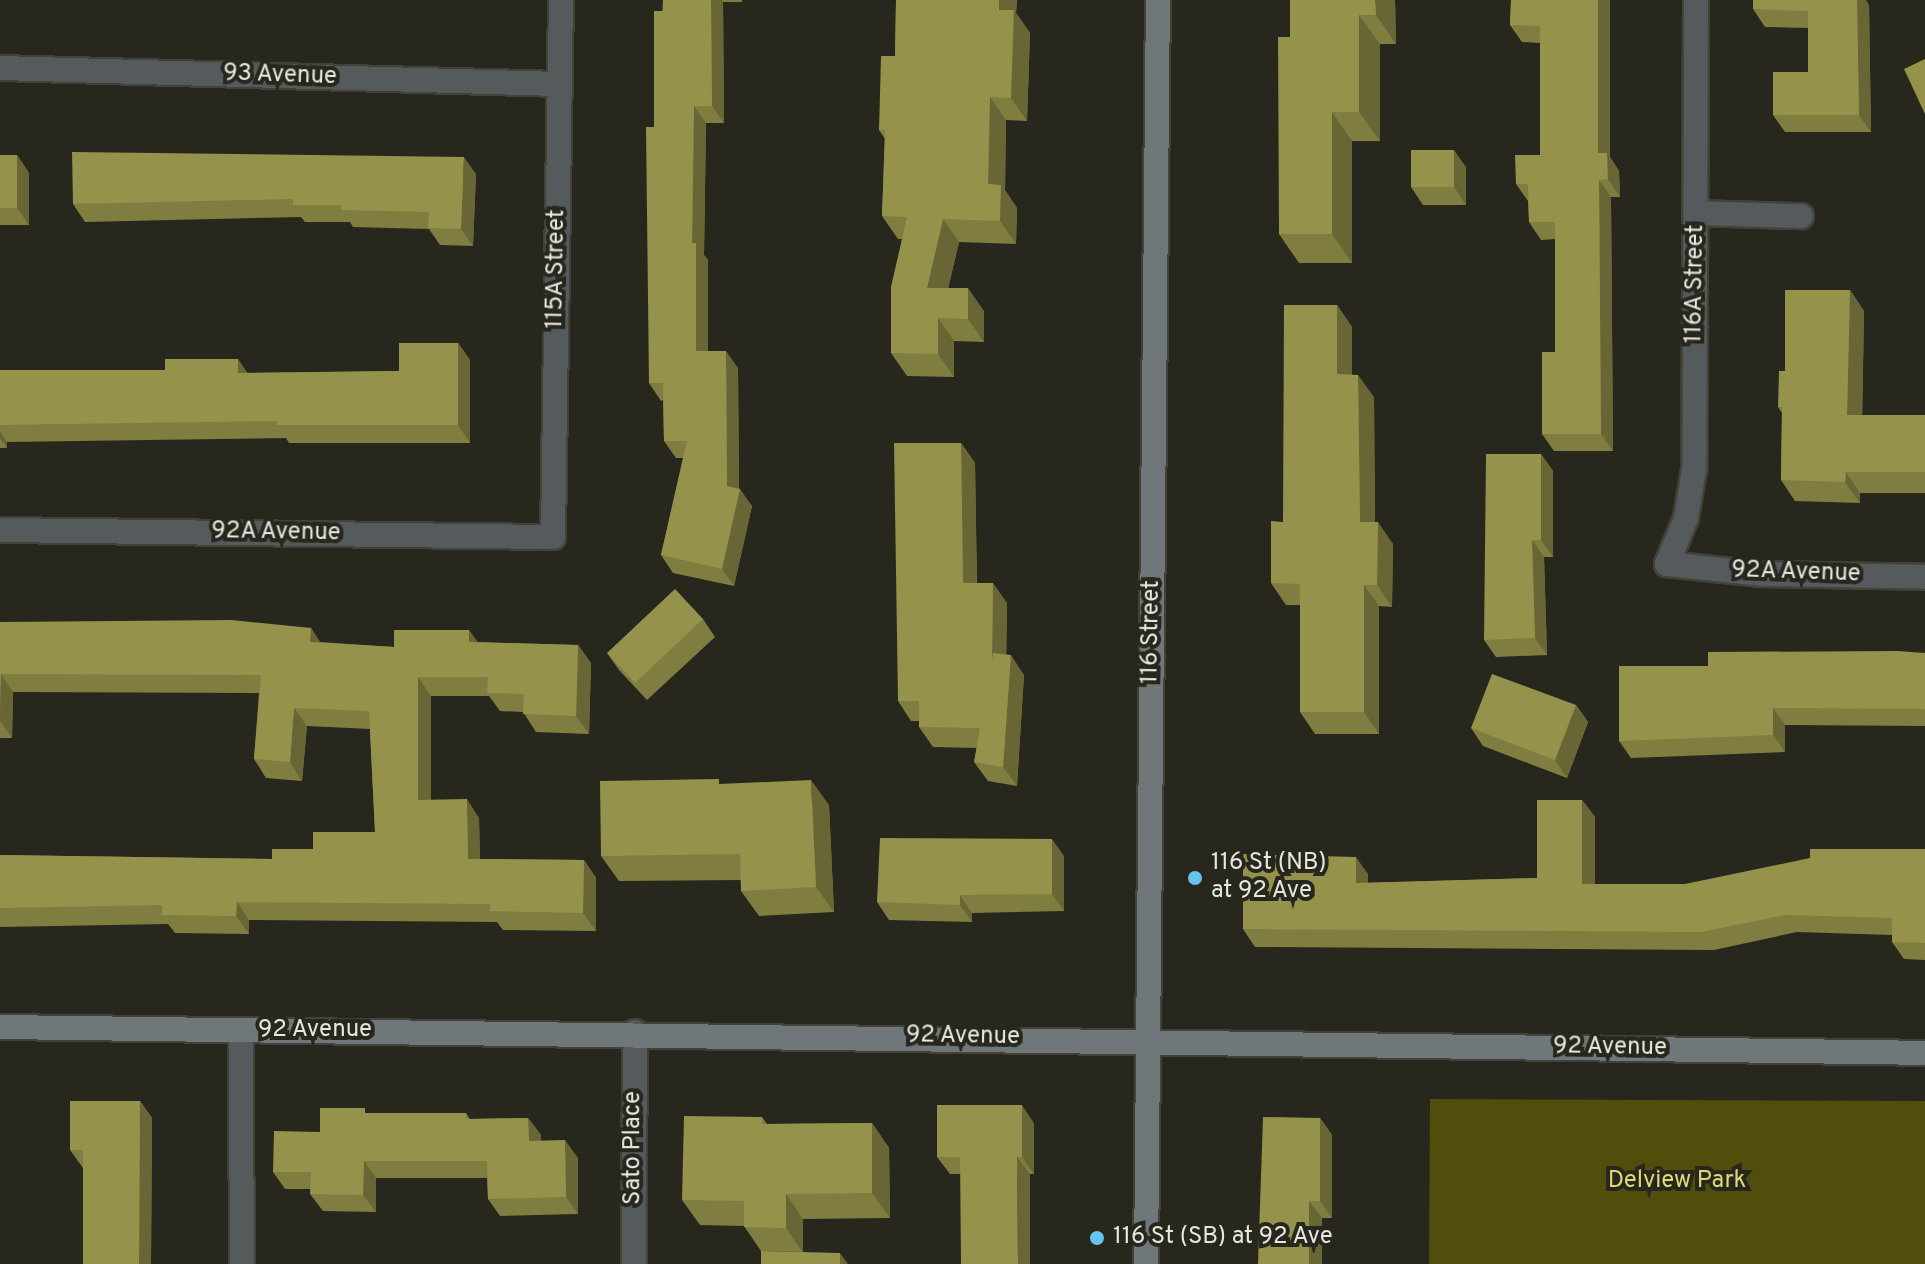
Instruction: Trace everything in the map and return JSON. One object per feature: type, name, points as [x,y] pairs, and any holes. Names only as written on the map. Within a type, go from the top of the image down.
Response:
[{"type":"street","name":"115A Street","points":[[553,537],[561,0]]},
{"type":"street","name":"116 Street","points":[[1146,1264],[1158,0]]},
{"type":"street","name":"116A Street","points":[[1667,564],[1686,518],[1694,470],[1696,0]]},
{"type":"street","name":"93 Avenue","points":[[0,68],[560,84]]},
{"type":"street","points":[[1697,213],[1801,216]]},
{"type":"street","name":"92A Avenue","points":[[0,530],[553,537]]},
{"type":"street","name":"92A Avenue","points":[[1667,564],[1761,574],[1925,577]]},
{"type":"street","name":"92 Avenue","points":[[0,1027],[635,1032],[1925,1053]]},
{"type":"street","points":[[241,1031],[242,1264]]},
{"type":"street","name":"Sato Place","points":[[634,1264],[635,1032]]},
{"type":"green space","name":"Delview Park","points":[[1430,1099],[1925,1101],[1925,1264],[1429,1264]]},
{"type":"building","points":[[663,0],[711,0],[712,106],[694,106],[692,243],[696,243],[696,351],[726,351],[727,486],[740,489],[722,569],[661,555],[687,441],[664,441],[663,383],[649,383],[646,127],[654,127],[654,11],[663,11]]},
{"type":"building","points":[[896,0],[999,0],[999,10],[1014,10],[1011,98],[990,97],[988,184],[1001,185],[1000,221],[943,219],[927,288],[968,288],[968,319],[938,318],[938,354],[891,353],[891,287],[907,217],[882,216],[885,130],[879,130],[881,56],[895,56]]},
{"type":"building","points":[[1290,0],[1375,0],[1376,15],[1359,15],[1359,112],[1332,112],[1332,234],[1279,234],[1278,37],[1290,37]]},
{"type":"building","points":[[1511,0],[1598,0],[1598,153],[1607,153],[1608,179],[1599,180],[1601,434],[1542,434],[1542,352],[1555,352],[1555,222],[1529,222],[1528,184],[1516,184],[1515,155],[1540,155],[1540,26],[1510,25]]},
{"type":"building","points":[[1753,0],[1857,0],[1859,115],[1773,115],[1773,72],[1808,72],[1808,11],[1753,9]]},
{"type":"building","points":[[1925,59],[1925,114],[1904,69]]},
{"type":"building","points":[[1411,150],[1454,150],[1454,187],[1411,187]]},
{"type":"building","points":[[72,152],[464,157],[461,229],[428,228],[429,212],[341,210],[341,205],[293,205],[293,199],[73,204]]},
{"type":"building","points":[[0,155],[17,155],[17,208],[0,208]]},
{"type":"building","points":[[1785,290],[1850,290],[1847,415],[1925,415],[1925,472],[1846,472],[1845,482],[1781,480],[1782,407],[1778,407],[1779,371],[1785,371]]},
{"type":"building","points":[[1284,305],[1337,305],[1337,374],[1358,375],[1360,522],[1378,522],[1377,585],[1364,585],[1364,712],[1300,712],[1300,584],[1271,583],[1271,521],[1283,522]]},
{"type":"building","points":[[399,343],[458,343],[458,425],[277,425],[277,421],[0,425],[0,370],[165,370],[165,359],[238,359],[238,373],[399,371]]},
{"type":"building","points":[[894,443],[961,443],[963,583],[993,583],[992,660],[993,653],[1011,655],[1003,767],[974,762],[980,728],[919,727],[919,701],[898,701]]},
{"type":"building","points":[[1486,454],[1541,454],[1541,540],[1532,540],[1535,638],[1484,640]]},
{"type":"building","points":[[675,589],[703,619],[635,683],[607,653]]},
{"type":"building","points":[[231,620],[311,628],[310,642],[394,647],[394,630],[469,630],[469,642],[578,645],[576,716],[523,714],[524,694],[487,693],[488,677],[418,677],[418,800],[467,799],[468,859],[584,860],[583,913],[490,911],[490,904],[237,902],[236,916],[162,915],[162,905],[0,908],[0,855],[272,859],[272,849],[313,849],[313,832],[375,832],[369,711],[294,708],[290,762],[254,759],[261,675],[1,674],[0,692],[0,622]]},
{"type":"building","points":[[1708,652],[1925,653],[1925,709],[1773,708],[1773,735],[1619,741],[1619,666],[1708,666]]},
{"type":"building","points":[[1492,674],[1576,705],[1555,760],[1471,728]]},
{"type":"building","points":[[719,779],[719,784],[811,780],[816,887],[741,891],[740,854],[601,856],[600,781]]},
{"type":"building","points":[[1537,800],[1582,800],[1582,884],[1685,884],[1810,858],[1810,849],[1925,849],[1925,943],[1892,942],[1892,918],[1785,915],[1701,932],[1243,929],[1243,854],[1356,857],[1356,883],[1537,878]]},
{"type":"building","points":[[880,838],[1052,839],[1052,894],[960,895],[960,905],[877,902]]},
{"type":"building","points":[[70,1101],[140,1101],[139,1264],[83,1264],[83,1150],[70,1150]]},
{"type":"building","points":[[937,1105],[1022,1105],[1022,1157],[1017,1157],[1018,1264],[961,1264],[960,1157],[937,1157]]},
{"type":"building","points":[[320,1108],[365,1108],[365,1113],[466,1113],[466,1119],[528,1118],[529,1141],[565,1140],[566,1197],[488,1199],[487,1161],[364,1161],[363,1195],[310,1194],[311,1172],[273,1172],[274,1131],[320,1132]]},
{"type":"building","points":[[684,1116],[762,1117],[762,1124],[872,1123],[872,1193],[786,1194],[786,1228],[744,1227],[744,1201],[682,1200]]},
{"type":"building","points":[[1263,1117],[1320,1118],[1320,1201],[1309,1201],[1309,1264],[1258,1264]]},
{"type":"building","points":[[761,1251],[840,1253],[840,1264],[761,1264]]},
{"type":"place","name":"116 St (NB) at 92 Ave","points":[[1195,878]]},
{"type":"place","name":"116 St (SB) at 92 Ave","points":[[1097,1238]]}]
